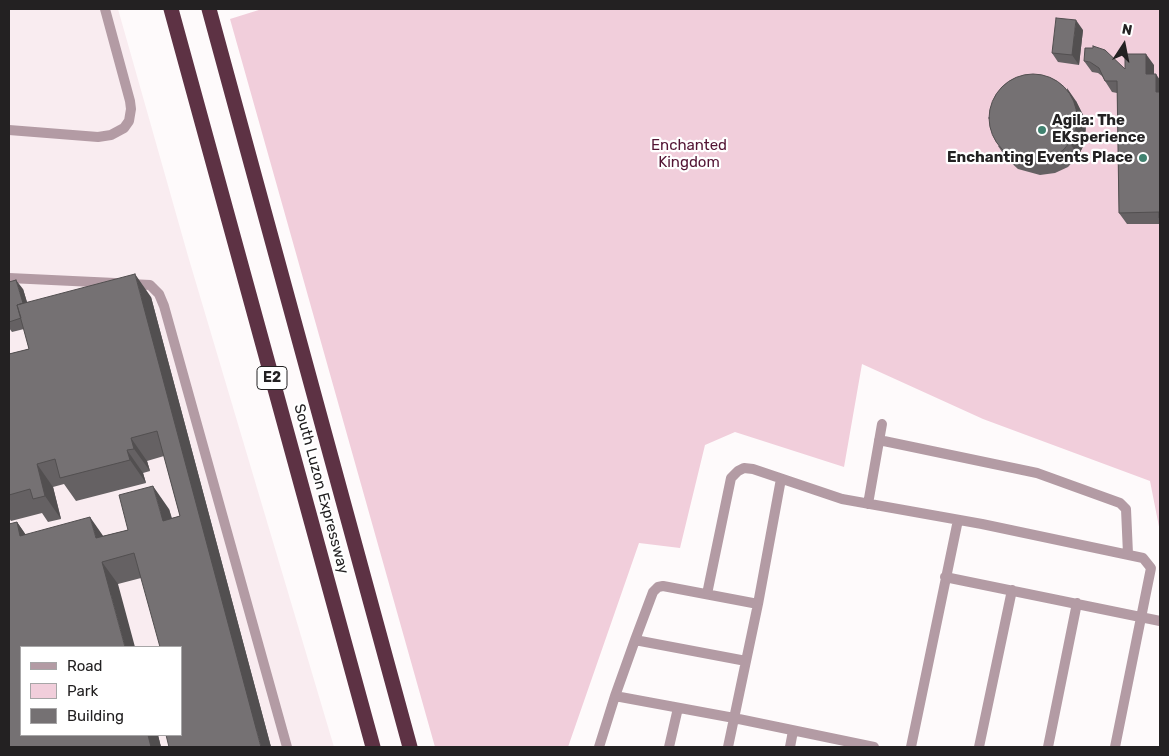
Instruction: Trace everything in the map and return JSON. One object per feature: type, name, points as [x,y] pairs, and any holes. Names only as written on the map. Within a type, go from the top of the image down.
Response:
[{"type":"highway","name":"South Luzon Expressway","points":[[171,9],[373,747]]},
{"type":"highway","name":"South Luzon Expressway","points":[[209,9],[410,747]]},
{"type":"street","points":[[9,130],[98,137],[111,135],[124,128],[129,121],[130,100],[105,9]]},
{"type":"street","points":[[9,278],[150,285],[159,294],[192,405],[287,747]]},
{"type":"street","points":[[868,504],[882,424]]},
{"type":"street","points":[[880,440],[1037,474],[1120,503],[1126,509],[1128,554]]},
{"type":"street","points":[[707,594],[731,478],[744,468],[753,469],[842,499],[958,520],[1142,558],[1151,568],[1115,747]]},
{"type":"street","points":[[728,747],[758,604],[781,479]]},
{"type":"street","points":[[911,747],[958,520]]},
{"type":"street","points":[[945,578],[1160,620]]},
{"type":"street","points":[[599,747],[615,696],[653,592],[663,586],[758,604]]},
{"type":"street","points":[[979,747],[1012,590]]},
{"type":"street","points":[[1048,747],[1077,603]]},
{"type":"street","points":[[635,640],[746,661]]},
{"type":"street","points":[[615,696],[734,718],[852,745],[874,747]]},
{"type":"street","points":[[669,747],[678,708]]},
{"type":"street","points":[[790,747],[793,731]]},
{"type":"shaded area","points":[[9,9],[118,9],[188,256],[334,747],[9,747]]},
{"type":"green space","name":"Enchanted Kingdom","points":[[262,9],[1160,9],[1160,532],[1150,481],[983,419],[862,364],[844,467],[735,432],[705,445],[680,548],[639,543],[568,747],[435,747],[230,19]]},
{"type":"building","points":[[1056,18],[1076,20],[1072,55],[1052,53]]},
{"type":"building","name":"Enchanting Events Place","points":[[1093,46],[1105,50],[1125,69],[1125,54],[1146,54],[1146,74],[1156,74],[1156,92],[1160,92],[1160,218],[1159,212],[1119,213],[1117,81],[1105,81],[1099,68],[1090,62],[1084,61],[1085,48],[1093,48]]},
{"type":"building","name":"Agila: The EKsperience","points":[[1024,74],[1042,74],[1058,81],[1070,93],[1077,109],[1077,127],[1070,143],[1058,155],[1042,162],[1024,162],[1008,155],[996,143],[989,127],[989,109],[996,93],[1008,81]]},
{"type":"building","points":[[135,274],[261,747],[169,747],[166,736],[182,736],[182,646],[160,646],[134,553],[102,562],[125,646],[20,646],[20,736],[148,736],[151,747],[9,747],[9,524],[17,522],[20,536],[90,517],[96,538],[128,530],[119,495],[153,486],[163,521],[180,516],[157,431],[131,438],[134,449],[127,450],[130,460],[60,478],[55,459],[37,464],[45,496],[33,499],[30,489],[9,495],[9,354],[29,349],[17,305]]},
{"type":"building","points":[[16,280],[23,303],[17,305],[21,318],[9,322],[9,282]]},
{"type":"place","name":"Agila: The EKsperience","points":[[1042,130]]},
{"type":"place","name":"Enchanting Events Place","points":[[1143,158]]}]
